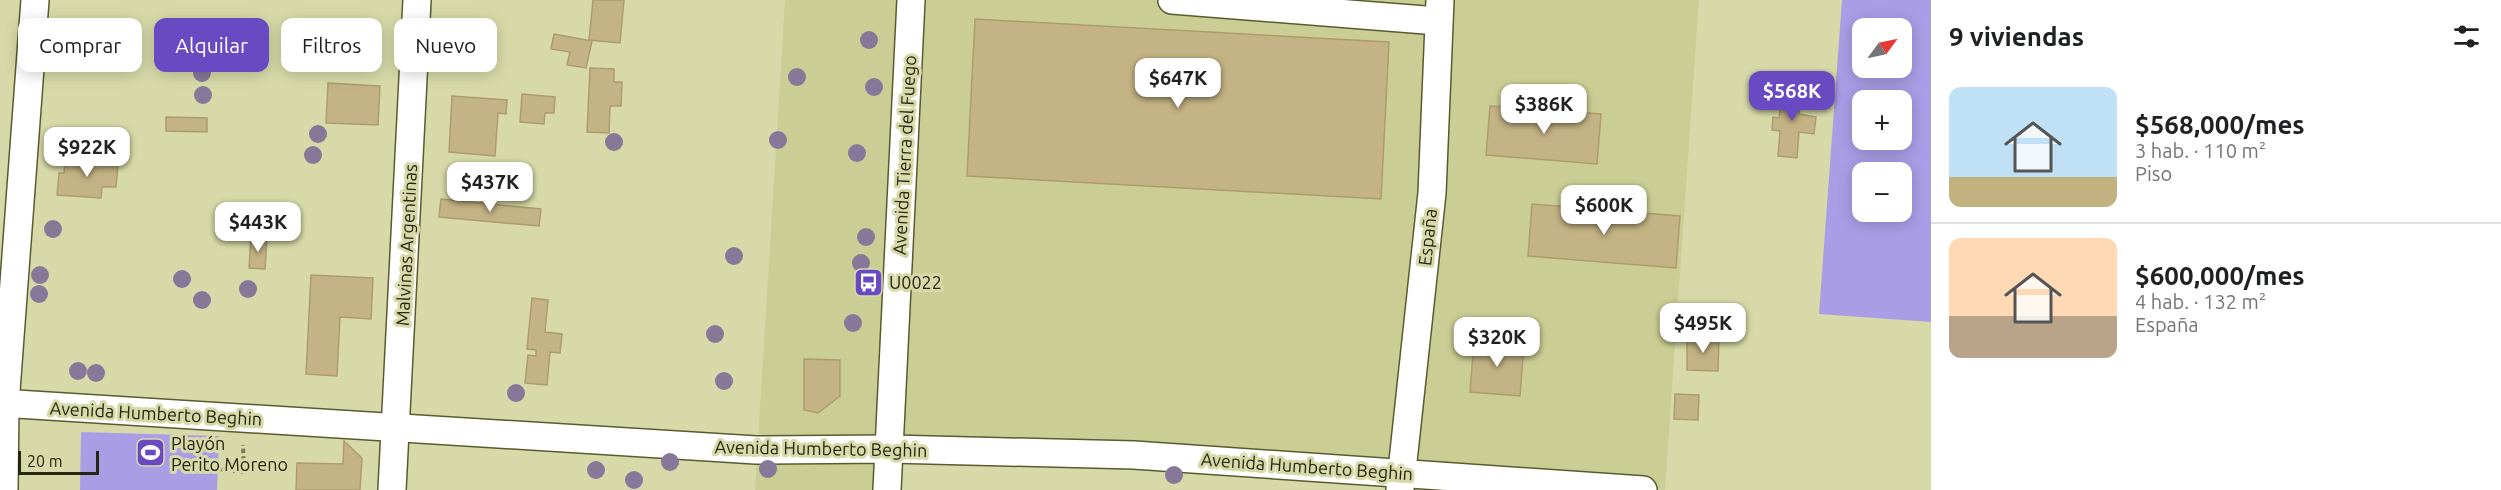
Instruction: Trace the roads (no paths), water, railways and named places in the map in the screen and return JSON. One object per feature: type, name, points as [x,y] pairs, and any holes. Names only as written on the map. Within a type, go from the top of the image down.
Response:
[{"type":"street","points":[[4,490],[3,404],[35,0]]},
{"type":"street","name":"Malvinas Argentinas","points":[[393,490],[417,0]]},
{"type":"street","name":"Avenida Tierra del Fuego","points":[[888,490],[911,0]]},
{"type":"street","points":[[1173,0],[1439,10]]},
{"type":"street","name":"España","points":[[1400,481],[1432,193],[1439,10]]},
{"type":"street","name":"Avenida Humberto Beghin","points":[[3,404],[756,450],[891,449],[1134,455],[1400,481],[1643,490]]},
{"type":"place","name":"U0022","points":[[868,282]]},
{"type":"place","name":"Playón Perito Moreno","points":[[150,453]]}]
